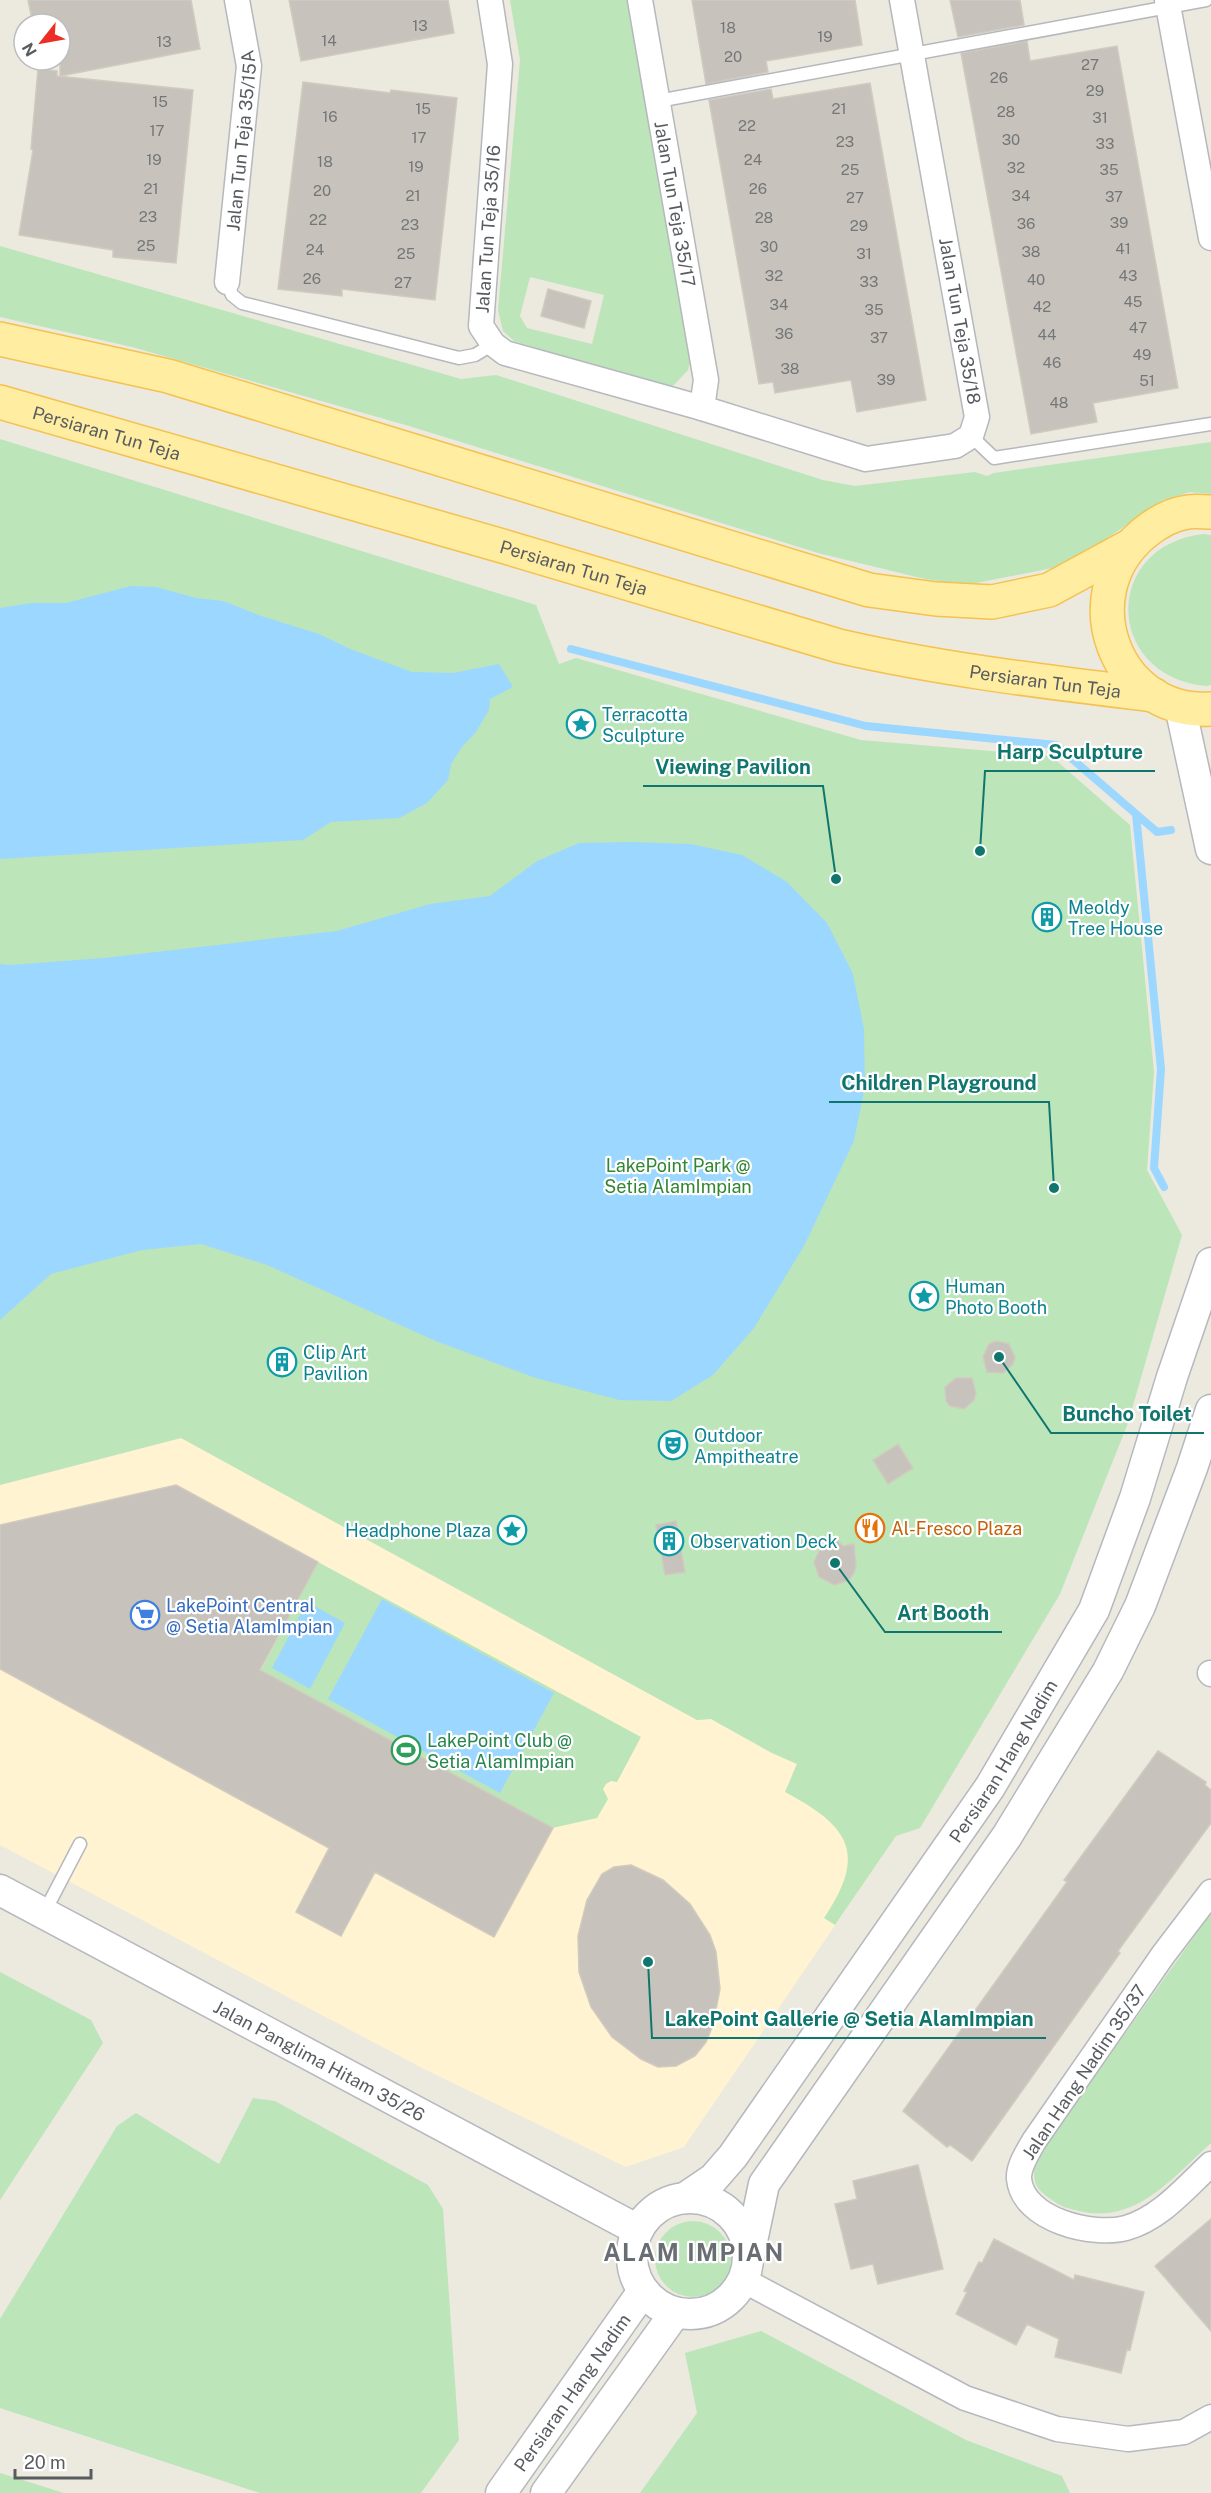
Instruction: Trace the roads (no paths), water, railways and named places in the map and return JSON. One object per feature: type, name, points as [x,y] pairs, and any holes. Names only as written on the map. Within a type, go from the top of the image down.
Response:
[{"type":"main road","points":[[0,339],[168,376],[869,590],[936,599],[992,602],[1049,590],[1128,547],[1155,524],[1186,512],[1211,512]]},
{"type":"main road","name":"Persiaran Tun Teja","points":[[0,402],[839,646],[892,658],[1181,704]]},
{"type":"main road","points":[[1128,547],[1114,571],[1107,598],[1107,626],[1116,654],[1132,677],[1181,704]]},
{"type":"street","name":"Jalan Tun Teja 35/15A","points":[[227,282],[249,66],[237,0]]},
{"type":"street","name":"Jalan Tun Teja 35/16","points":[[490,0],[500,64],[481,326],[492,344]]},
{"type":"street","name":"Jalan Tun Teja 35/17","points":[[640,0],[706,380],[702,408]]},
{"type":"street","name":"Jalan Tun Teja 35/18","points":[[902,0],[977,417],[971,436]]},
{"type":"street","points":[[1168,3],[1211,238]]},
{"type":"street","points":[[492,344],[505,353],[702,408],[866,459],[955,446],[971,436]]},
{"type":"street","points":[[1181,704],[1211,849]]},
{"type":"street","name":"Persiaran Hang Nadim","points":[[685,2198],[712,2179],[733,2157],[990,1787],[1094,1610],[1135,1498],[1172,1377],[1211,1263]]},
{"type":"street","points":[[746,2270],[743,2232],[735,2220],[712,2203],[685,2198],[670,2201],[657,2208],[646,2218],[632,2245],[635,2277],[643,2291],[657,2304],[675,2313],[691,2315],[707,2313],[722,2305],[734,2294],[746,2270],[764,2184],[1007,1836],[1108,1671],[1140,1606],[1192,1468],[1211,1410]]},
{"type":"street","name":"Jalan Panglima Hitam 35/26","points":[[0,1890],[638,2230]]},
{"type":"street","name":"Jalan Hang Nadim 35/37","points":[[1211,1892],[1163,1955],[1034,2141],[1023,2160],[1018,2177],[1023,2193],[1035,2209],[1058,2221],[1090,2230],[1126,2228],[1163,2210],[1211,2164]]},
{"type":"street","points":[[746,2270],[965,2397],[1057,2429],[1128,2439],[1184,2432],[1211,2417]]},
{"type":"street","name":"Persiaran Hang Nadim","points":[[501,2493],[643,2291]]},
{"type":"street","name":"Persiaran Hang Nadim","points":[[546,2493],[675,2313]]},
{"type":"lane","points":[[658,100],[912,54],[1168,3],[1206,0]]},
{"type":"lane","points":[[227,282],[232,295],[242,303],[459,358],[476,355],[492,344]]},
{"type":"lane","points":[[971,436],[994,458],[1211,424]]},
{"type":"lane","points":[[43,1914],[80,1844]]},
{"type":"water","points":[[131,586],[156,587],[196,598],[223,601],[261,616],[319,634],[350,649],[412,672],[453,673],[499,664],[513,687],[490,699],[489,710],[476,732],[451,764],[448,780],[427,803],[399,818],[331,822],[303,840],[0,859],[0,608],[31,603],[66,603]]},
{"type":"water","points":[[579,843],[690,844],[742,855],[787,882],[827,923],[853,974],[864,1029],[865,1086],[854,1141],[804,1246],[754,1328],[713,1375],[671,1401],[619,1400],[536,1378],[438,1342],[267,1265],[201,1244],[142,1250],[51,1274],[0,1320],[0,964],[104,958],[337,931],[430,904],[490,896],[537,861]]},
{"type":"water","points":[[382,1599],[554,1693],[500,1793],[328,1699]]},
{"type":"water","points":[[307,1602],[345,1623],[310,1689],[272,1668]]},
{"type":"waterway","points":[[571,649],[866,726],[1056,745],[1157,832],[1171,830]]},
{"type":"waterway","points":[[1136,814],[1161,1069],[1154,1168],[1164,1187]]},
{"type":"place","name":"Terracotta Sculpture","points":[[581,724]]},
{"type":"place","name":"Harp Sculpture","points":[[980,851]]},
{"type":"place","name":"Viewing Pavilion","points":[[836,879]]},
{"type":"place","name":"Meoldy Tree House","points":[[1047,917]]},
{"type":"place","name":"Children Playground","points":[[1054,1188]]},
{"type":"place","name":"Human Photo Booth","points":[[924,1296]]},
{"type":"place","name":"Buncho Toilet","points":[[999,1357]]},
{"type":"place","name":"Clip Art Pavilion","points":[[282,1362]]},
{"type":"place","name":"Outdoor Ampitheatre","points":[[673,1445]]},
{"type":"place","name":"Al-Fresco Plaza","points":[[870,1528]]},
{"type":"place","name":"Headphone Plaza","points":[[512,1530]]},
{"type":"place","name":"Observation Deck","points":[[669,1541]]},
{"type":"place","name":"Art Booth","points":[[835,1563]]},
{"type":"place","name":"LakePoint Central @ Setia AlamImpian","points":[[145,1615]]},
{"type":"place","name":"LakePoint Club @ Setia AlamImpian","points":[[406,1750]]},
{"type":"place","name":"LakePoint Gallerie @ Setia AlamImpian","points":[[648,1962]]},
{"type":"district","name":"ALAM IMPIAN","points":[[694,2252]]},
{"type":"park label","name":"LakePoint Park @ Setia AlamImpian","points":[[678,1175]]}]
